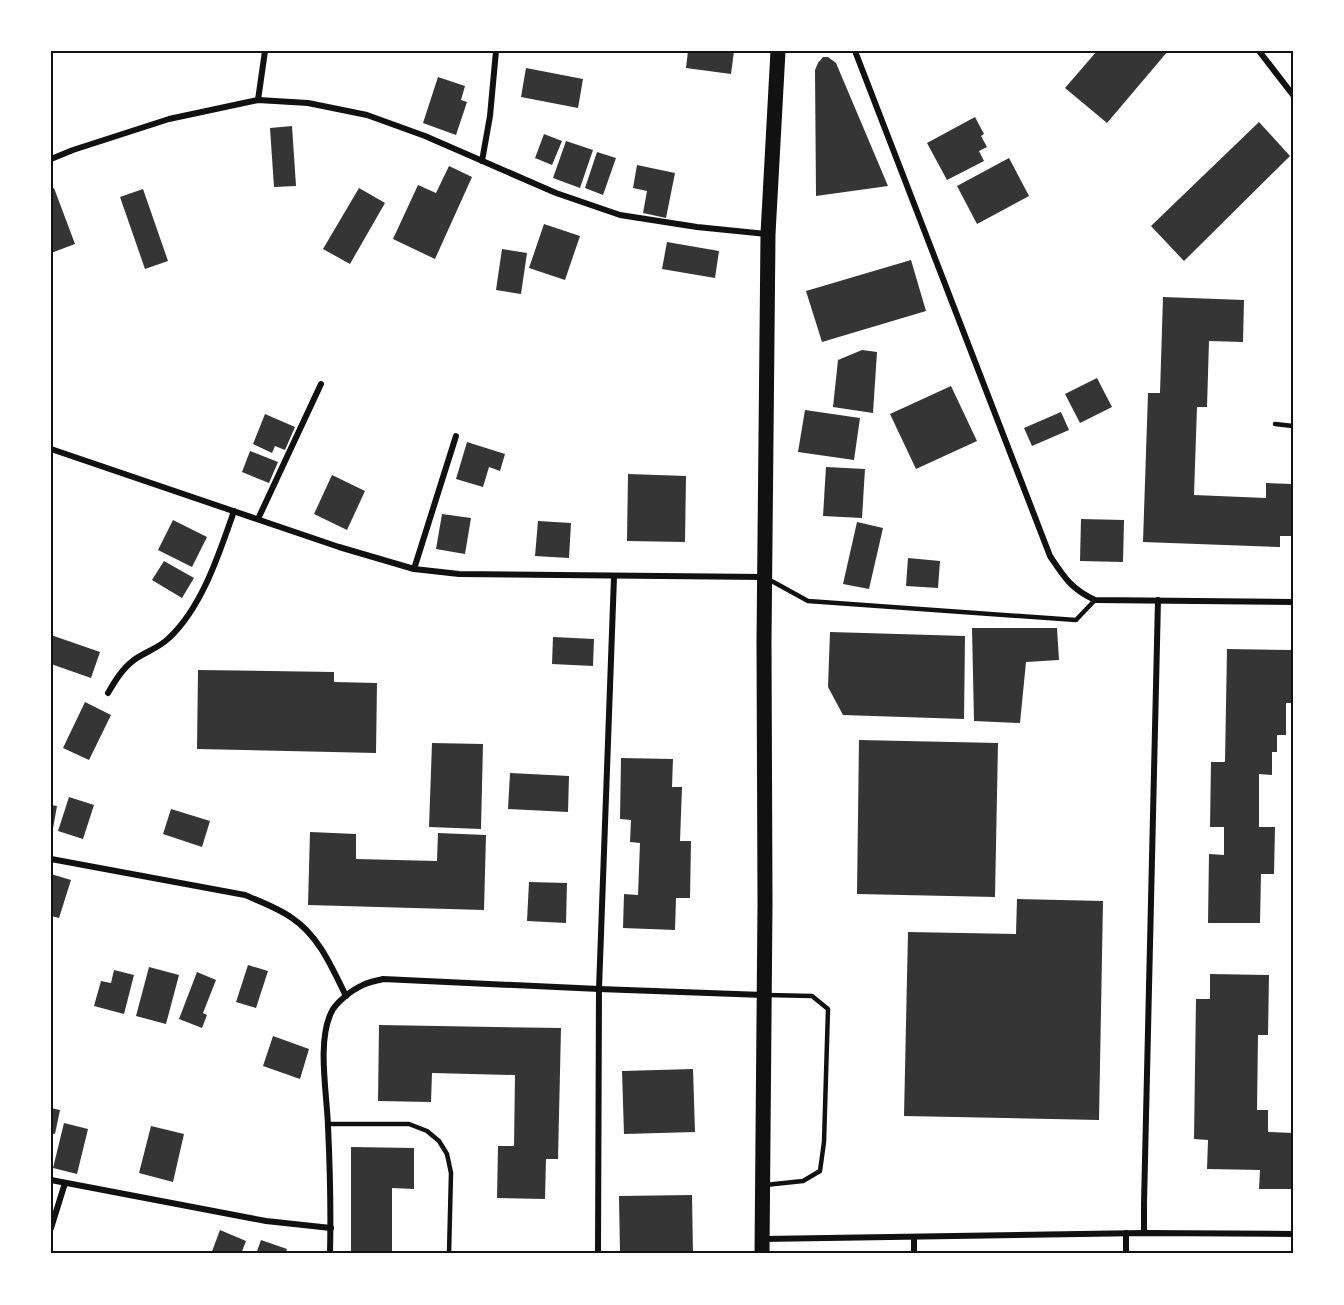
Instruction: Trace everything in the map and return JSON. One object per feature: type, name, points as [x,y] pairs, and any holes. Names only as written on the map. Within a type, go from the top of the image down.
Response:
[{"type":"main road","points":[[762,1246],[768,234],[778,51]]},
{"type":"street","points":[[258,100],[265,51]]},
{"type":"street","points":[[482,161],[490,116],[496,51]]},
{"type":"street","points":[[855,51],[1050,555],[1066,579],[1083,594],[1095,600],[1293,602]]},
{"type":"street","points":[[1259,51],[1293,95]]},
{"type":"street","points":[[51,159],[170,119],[258,100],[308,103],[367,115],[425,136],[556,193],[620,215],[697,227],[768,234]]},
{"type":"street","points":[[258,519],[321,384]]},
{"type":"street","points":[[414,569],[456,436]]},
{"type":"street","points":[[51,449],[339,547],[414,569],[459,574],[765,578]]},
{"type":"street","points":[[108,693],[121,673],[134,660],[168,640],[196,604],[234,511]]},
{"type":"street","points":[[598,1254],[599,990],[614,577]]},
{"type":"street","points":[[1144,1233],[1158,600]]},
{"type":"street","points":[[51,859],[245,895],[271,906],[293,919],[314,938],[346,996]]},
{"type":"street","points":[[330,1254],[328,1124],[324,1074],[325,1030],[332,1011],[346,996],[362,985],[383,979],[599,990],[764,995]]},
{"type":"street","points":[[51,1179],[266,1221],[331,1228]]},
{"type":"street","points":[[51,1228],[65,1183]]},
{"type":"street","points":[[1126,1233],[1126,1254]]},
{"type":"street","points":[[762,1246],[914,1237],[1293,1233]]},
{"type":"street","points":[[914,1237],[914,1254]]},
{"type":"lane","points":[[1275,424],[1293,426]]},
{"type":"lane","points":[[765,578],[808,601],[1076,620],[1095,600]]},
{"type":"lane","points":[[762,1185],[803,1181],[820,1171],[824,1142],[828,1009],[812,996],[764,995]]},
{"type":"lane","points":[[328,1124],[409,1124],[427,1131],[439,1141],[447,1154],[451,1173],[449,1254]]},
{"type":"building","points":[[688,51],[734,51],[731,74],[686,68]]},
{"type":"building","points":[[1097,51],[1168,51],[1107,123],[1065,88]]},
{"type":"building","points":[[823,57],[828,57],[836,63],[888,186],[816,196],[815,70]]},
{"type":"building","points":[[526,68],[583,79],[578,108],[521,97]]},
{"type":"building","points":[[438,77],[465,86],[461,100],[467,102],[456,135],[423,123]]},
{"type":"building","points":[[975,117],[984,134],[981,136],[987,147],[979,151],[984,161],[947,180],[927,143]]},
{"type":"building","points":[[1259,122],[1290,156],[1184,261],[1151,226]]},
{"type":"building","points":[[292,126],[296,186],[274,187],[270,128]]},
{"type":"building","points":[[544,134],[562,141],[552,165],[535,158]]},
{"type":"building","points":[[566,141],[593,150],[580,188],[553,178]]},
{"type":"building","points":[[597,152],[616,158],[603,195],[585,188]]},
{"type":"building","points":[[1009,158],[1029,196],[977,224],[957,186]]},
{"type":"building","points":[[637,165],[675,173],[666,218],[643,213],[647,191],[633,188]]},
{"type":"building","points":[[449,166],[472,177],[435,259],[393,239],[418,185],[436,193]]},
{"type":"building","points":[[54,188],[75,244],[51,253],[51,189]]},
{"type":"building","points":[[359,188],[385,203],[350,264],[323,249]]},
{"type":"building","points":[[143,189],[168,261],[145,269],[120,197]]},
{"type":"building","points":[[544,224],[580,236],[565,280],[529,268]]},
{"type":"building","points":[[667,242],[719,251],[715,278],[662,269]]},
{"type":"building","points":[[502,249],[527,253],[521,294],[496,290]]},
{"type":"building","points":[[911,260],[926,311],[822,342],[806,291]]},
{"type":"building","points":[[1163,297],[1244,300],[1243,342],[1209,341],[1207,407],[1197,407],[1194,495],[1266,498],[1266,483],[1293,484],[1293,536],[1280,536],[1280,547],[1143,542],[1148,393],[1160,393]]},
{"type":"building","points":[[862,350],[877,352],[873,413],[833,407],[838,360]]},
{"type":"building","points":[[1097,378],[1112,407],[1080,423],[1065,394]]},
{"type":"building","points":[[951,386],[977,441],[916,469],[890,414]]},
{"type":"building","points":[[805,410],[860,418],[854,460],[798,452]]},
{"type":"building","points":[[1061,412],[1069,430],[1032,446],[1024,428]]},
{"type":"building","points":[[265,414],[295,427],[285,450],[275,446],[272,453],[253,444]]},
{"type":"building","points":[[467,442],[505,454],[500,471],[489,467],[483,487],[456,479]]},
{"type":"building","points":[[250,451],[278,462],[269,483],[242,472]]},
{"type":"building","points":[[826,467],[865,469],[862,518],[823,516]]},
{"type":"building","points":[[628,474],[686,476],[685,542],[627,541]]},
{"type":"building","points":[[332,475],[365,491],[347,530],[314,514]]},
{"type":"building","points":[[442,514],[471,518],[465,554],[436,549]]},
{"type":"building","points":[[1081,519],[1124,520],[1123,562],[1080,561]]},
{"type":"building","points":[[173,520],[207,537],[192,567],[158,550]]},
{"type":"building","points":[[538,521],[571,523],[569,558],[535,556]]},
{"type":"building","points":[[857,522],[883,528],[869,589],[843,584]]},
{"type":"building","points":[[908,558],[940,561],[938,588],[906,586]]},
{"type":"building","points":[[164,561],[194,578],[182,598],[152,580]]},
{"type":"building","points":[[972,628],[1057,628],[1059,660],[1026,662],[1020,723],[974,721]]},
{"type":"building","points":[[830,632],[965,636],[964,719],[843,715],[828,687]]},
{"type":"building","points":[[51,635],[100,652],[91,678],[51,664]]},
{"type":"building","points":[[553,637],[594,639],[593,666],[552,664]]},
{"type":"building","points":[[1227,649],[1293,650],[1293,703],[1286,703],[1286,735],[1277,735],[1277,752],[1272,752],[1272,775],[1259,774],[1259,827],[1275,827],[1274,874],[1261,874],[1260,923],[1208,923],[1209,854],[1224,855],[1224,827],[1210,827],[1211,762],[1225,762]]},
{"type":"building","points":[[198,670],[334,672],[334,682],[377,683],[376,753],[197,749]]},
{"type":"building","points":[[85,702],[111,715],[89,760],[63,748]]},
{"type":"building","points":[[859,740],[998,743],[995,897],[857,894]]},
{"type":"building","points":[[432,743],[483,744],[481,829],[429,827]]},
{"type":"building","points":[[621,758],[673,759],[672,787],[682,787],[680,841],[691,841],[690,898],[676,898],[675,930],[623,928],[624,894],[638,895],[640,843],[630,842],[631,820],[620,819]]},
{"type":"building","points":[[510,773],[569,776],[568,812],[508,809]]},
{"type":"building","points":[[69,797],[94,805],[83,839],[58,831]]},
{"type":"building","points":[[51,805],[57,806],[52,834],[51,834]]},
{"type":"building","points":[[171,809],[210,821],[202,847],[163,834]]},
{"type":"building","points":[[310,832],[356,834],[356,859],[437,861],[438,833],[486,835],[484,910],[308,905]]},
{"type":"building","points":[[51,874],[71,880],[59,918],[51,916]]},
{"type":"building","points":[[529,882],[567,883],[566,923],[527,921]]},
{"type":"building","points":[[1017,899],[1103,901],[1099,1120],[904,1116],[908,932],[1016,934]]},
{"type":"building","points":[[248,965],[268,971],[256,1008],[236,1002]]},
{"type":"building","points":[[149,967],[179,975],[166,1024],[136,1016]]},
{"type":"building","points":[[114,970],[134,975],[124,1014],[94,1006],[101,981],[111,983]]},
{"type":"building","points":[[197,972],[216,980],[203,1013],[207,1015],[202,1028],[179,1019]]},
{"type":"building","points":[[1210,974],[1269,975],[1268,1035],[1258,1035],[1257,1110],[1268,1110],[1268,1132],[1293,1133],[1293,1189],[1259,1189],[1260,1170],[1207,1169],[1208,1140],[1194,1139],[1196,999],[1210,999]]},
{"type":"building","points":[[379,1025],[561,1028],[558,1159],[546,1159],[545,1199],[497,1198],[498,1146],[514,1146],[515,1075],[432,1073],[431,1102],[378,1101]]},
{"type":"building","points":[[273,1036],[309,1049],[300,1079],[263,1066]]},
{"type":"building","points":[[693,1069],[695,1132],[624,1134],[622,1071]]},
{"type":"building","points":[[51,1108],[60,1110],[55,1134],[51,1133]]},
{"type":"building","points":[[64,1123],[88,1129],[77,1174],[53,1168]]},
{"type":"building","points":[[151,1126],[184,1134],[173,1182],[139,1173]]},
{"type":"building","points":[[351,1147],[414,1148],[414,1189],[392,1188],[392,1254],[351,1254]]},
{"type":"building","points":[[692,1195],[693,1254],[620,1254],[619,1196]]},
{"type":"building","points":[[220,1230],[246,1241],[241,1254],[211,1254]]},
{"type":"building","points":[[261,1240],[287,1249],[285,1254],[256,1254]]}]
